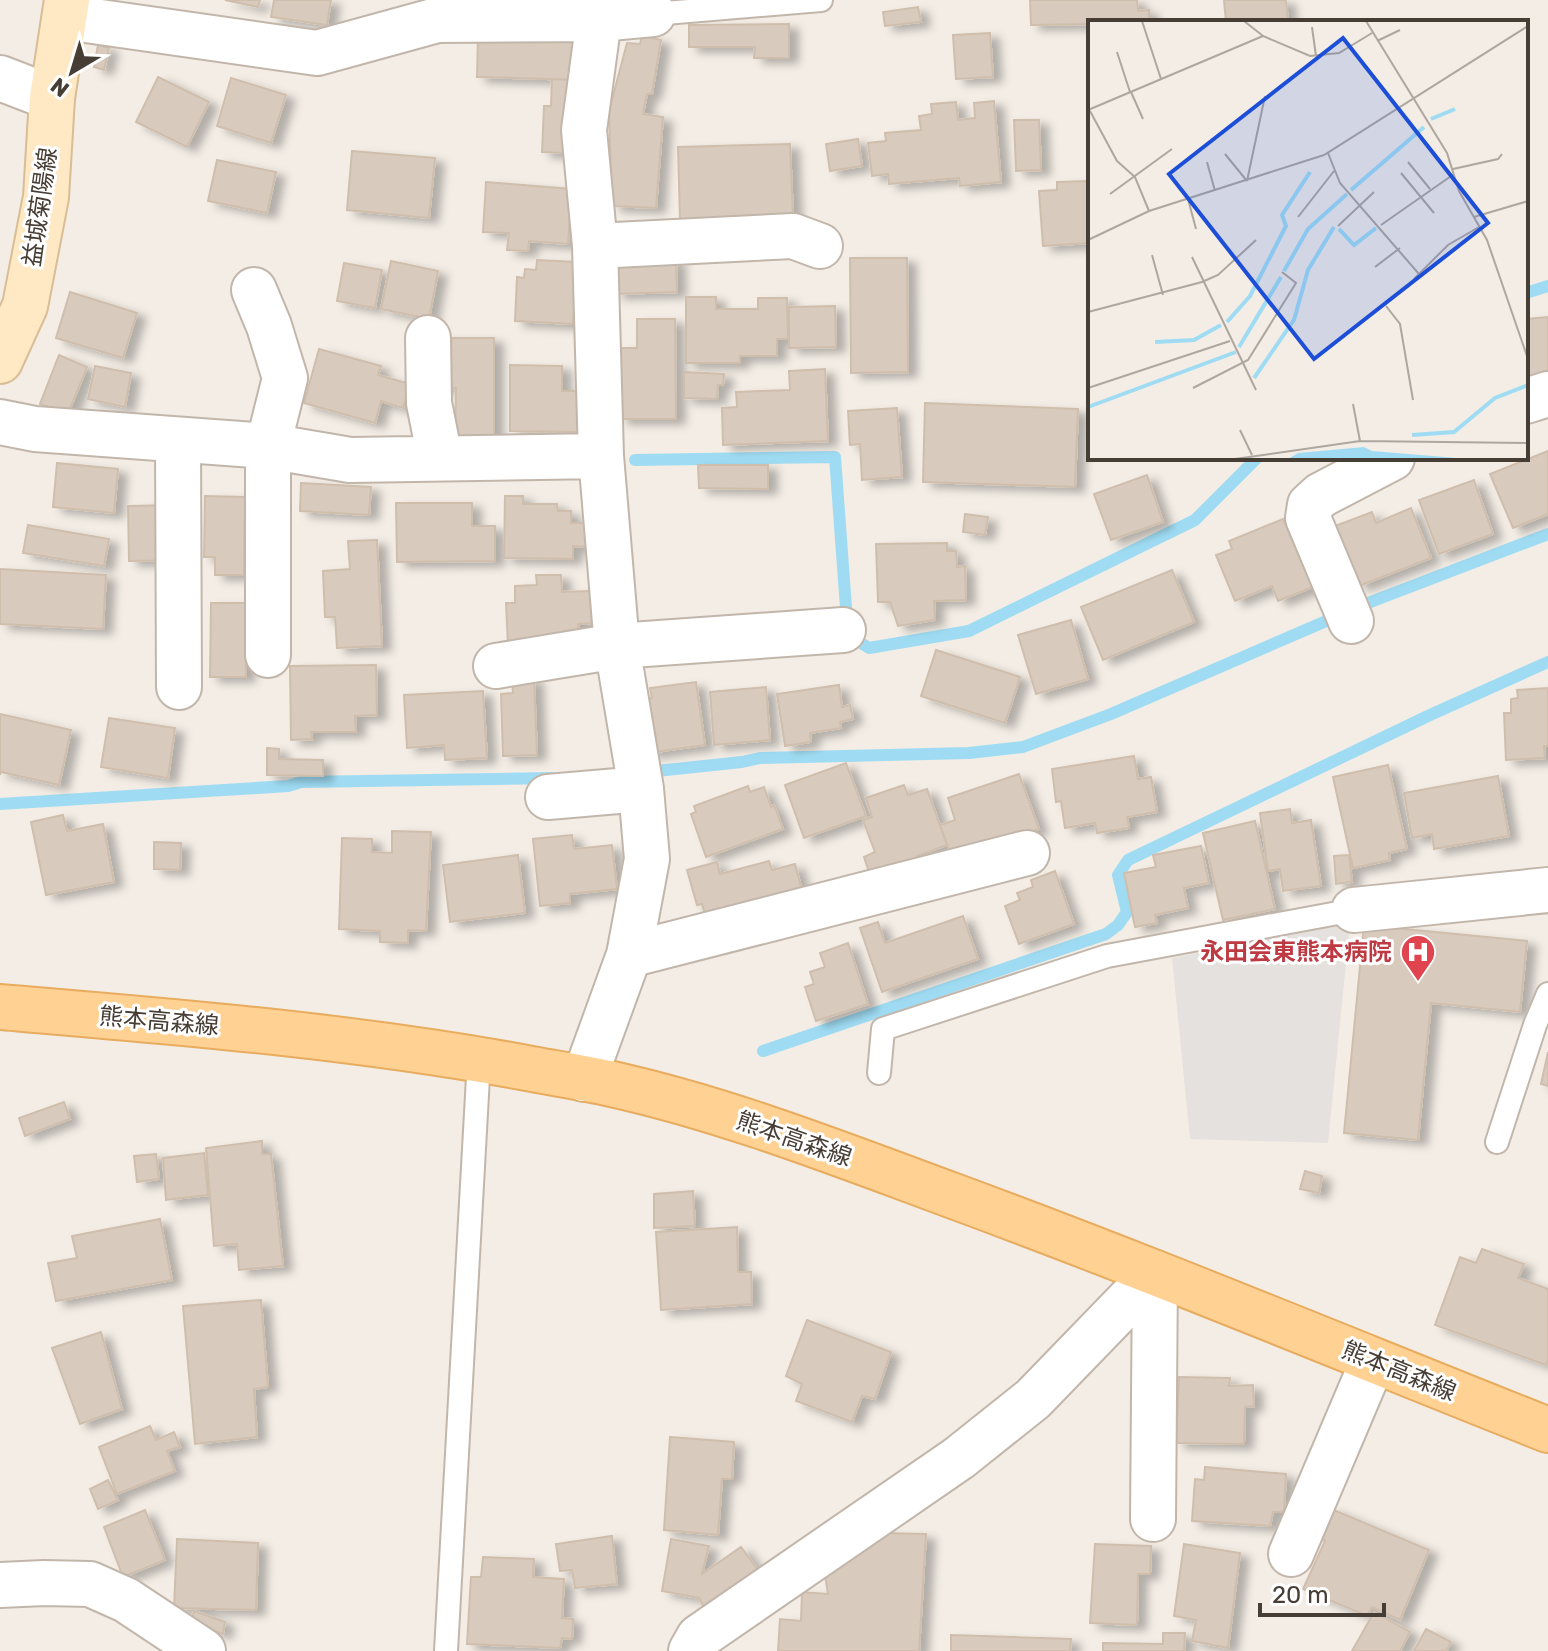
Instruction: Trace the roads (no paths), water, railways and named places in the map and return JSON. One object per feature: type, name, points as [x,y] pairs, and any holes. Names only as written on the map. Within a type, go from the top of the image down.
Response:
[{"type":"main road","name":"益城菊陽線","points":[[0,361],[25,306],[46,197],[52,98],[66,8]]},
{"type":"main road","name":"熊本高森線","points":[[0,1007],[337,1038],[479,1059],[612,1084],[725,1115],[842,1154],[1155,1273],[1548,1430]]},
{"type":"street","points":[[66,8],[317,53],[437,20],[599,19],[655,7]]},
{"type":"street","points":[[584,1079],[629,955],[647,859],[641,789],[617,646],[601,456],[595,246],[584,130],[599,19]]},
{"type":"street","points":[[0,78],[52,98]]},
{"type":"street","points":[[595,246],[793,236],[820,246]]},
{"type":"street","points":[[254,290],[285,378],[268,446],[268,655]]},
{"type":"street","points":[[428,338],[429,403],[440,458]]},
{"type":"street","points":[[1528,400],[1548,394]]},
{"type":"street","points":[[0,422],[35,429],[268,446],[350,460],[601,456]]},
{"type":"street","points":[[178,440],[179,687]]},
{"type":"street","points":[[1351,621],[1308,518],[1310,505],[1321,495],[1388,460]]},
{"type":"street","points":[[496,666],[617,646],[843,630]]},
{"type":"street","points":[[548,797],[641,789]]},
{"type":"street","points":[[629,955],[1027,853]]},
{"type":"street","points":[[1354,910],[1548,890]]},
{"type":"street","points":[[1153,1519],[1155,1273]]},
{"type":"street","points":[[691,1651],[699,1637],[959,1458],[1033,1399],[1155,1273]]},
{"type":"street","points":[[1291,1554],[1373,1361]]},
{"type":"street","points":[[0,1585],[90,1584],[126,1600],[203,1651]]},
{"type":"lane","points":[[655,7],[821,0]]},
{"type":"lane","points":[[879,1073],[883,1029],[1107,956],[1354,910]]},
{"type":"lane","points":[[1497,1142],[1548,994]]},
{"type":"lane","points":[[446,1651],[479,1059]]},
{"type":"waterway","points":[[1528,292],[1548,286]]},
{"type":"waterway","points":[[635,460],[835,457],[848,635],[869,648],[969,631],[1195,520],[1255,460]]},
{"type":"waterway","points":[[647,772],[760,758],[969,753],[1023,747],[1111,714],[1368,603],[1548,534]]},
{"type":"waterway","points":[[763,1051],[1106,934],[1118,925],[1127,912],[1118,875],[1128,860],[1548,662]]},
{"type":"waterway","points":[[0,804],[288,786],[301,782],[552,778]]},
{"type":"place","name":"永田会東熊本病院","points":[[1418,983]]}]
